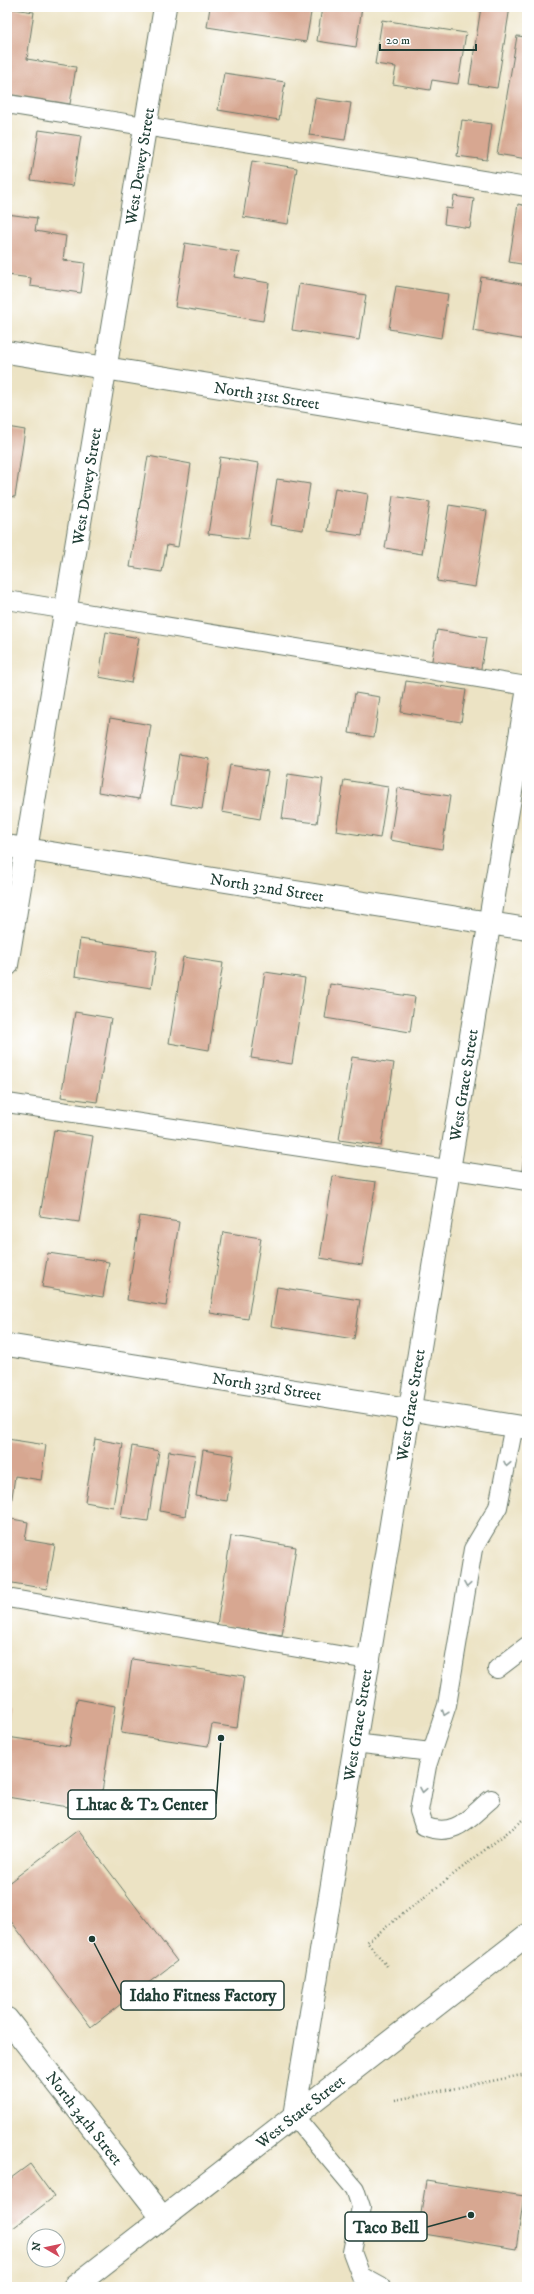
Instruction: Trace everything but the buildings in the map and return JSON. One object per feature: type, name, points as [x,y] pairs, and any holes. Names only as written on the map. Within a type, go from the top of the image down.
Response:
[{"type":"street","name":"West Dewey Street","points":[[7,965],[16,848],[66,610],[165,7]]},
{"type":"street","name":"North 31st Street","points":[[7,352],[527,437]]},
{"type":"street","name":"West Grace Street","points":[[294,2116],[527,694]]},
{"type":"street","name":"North 32nd Street","points":[[16,848],[527,929]]},
{"type":"street","name":"North 33rd Street","points":[[7,1345],[520,1426]]},
{"type":"street","name":"West State Street","points":[[74,2287],[527,1935]]},
{"type":"street","name":"North 34th Street","points":[[7,2019],[163,2218]]},
{"type":"lane","points":[[7,104],[527,187]]},
{"type":"lane","points":[[7,600],[527,686]]},
{"type":"lane","points":[[7,1103],[527,1181]]},
{"type":"lane","points":[[491,1799],[454,1830],[437,1832],[424,1826],[419,1811],[431,1752],[448,1705],[473,1548],[498,1507],[520,1426]]},
{"type":"lane","points":[[7,1598],[368,1660]]},
{"type":"lane","points":[[497,1669],[527,1646]]},
{"type":"lane","points":[[354,1743],[431,1752]]},
{"type":"lane","points":[[294,2116],[355,2189],[361,2207],[352,2252],[361,2276],[381,2287]]},
{"type":"path","points":[[387,1966],[367,1942],[527,1817]]},
{"type":"path","points":[[395,2100],[527,2074]]},
{"type":"place","name":"Lhtac & T2 Center","points":[[221,1738]]},
{"type":"place","name":"Idaho Fitness Factory","points":[[92,1939]]},
{"type":"place","name":"Taco Bell","points":[[471,2215]]}]
